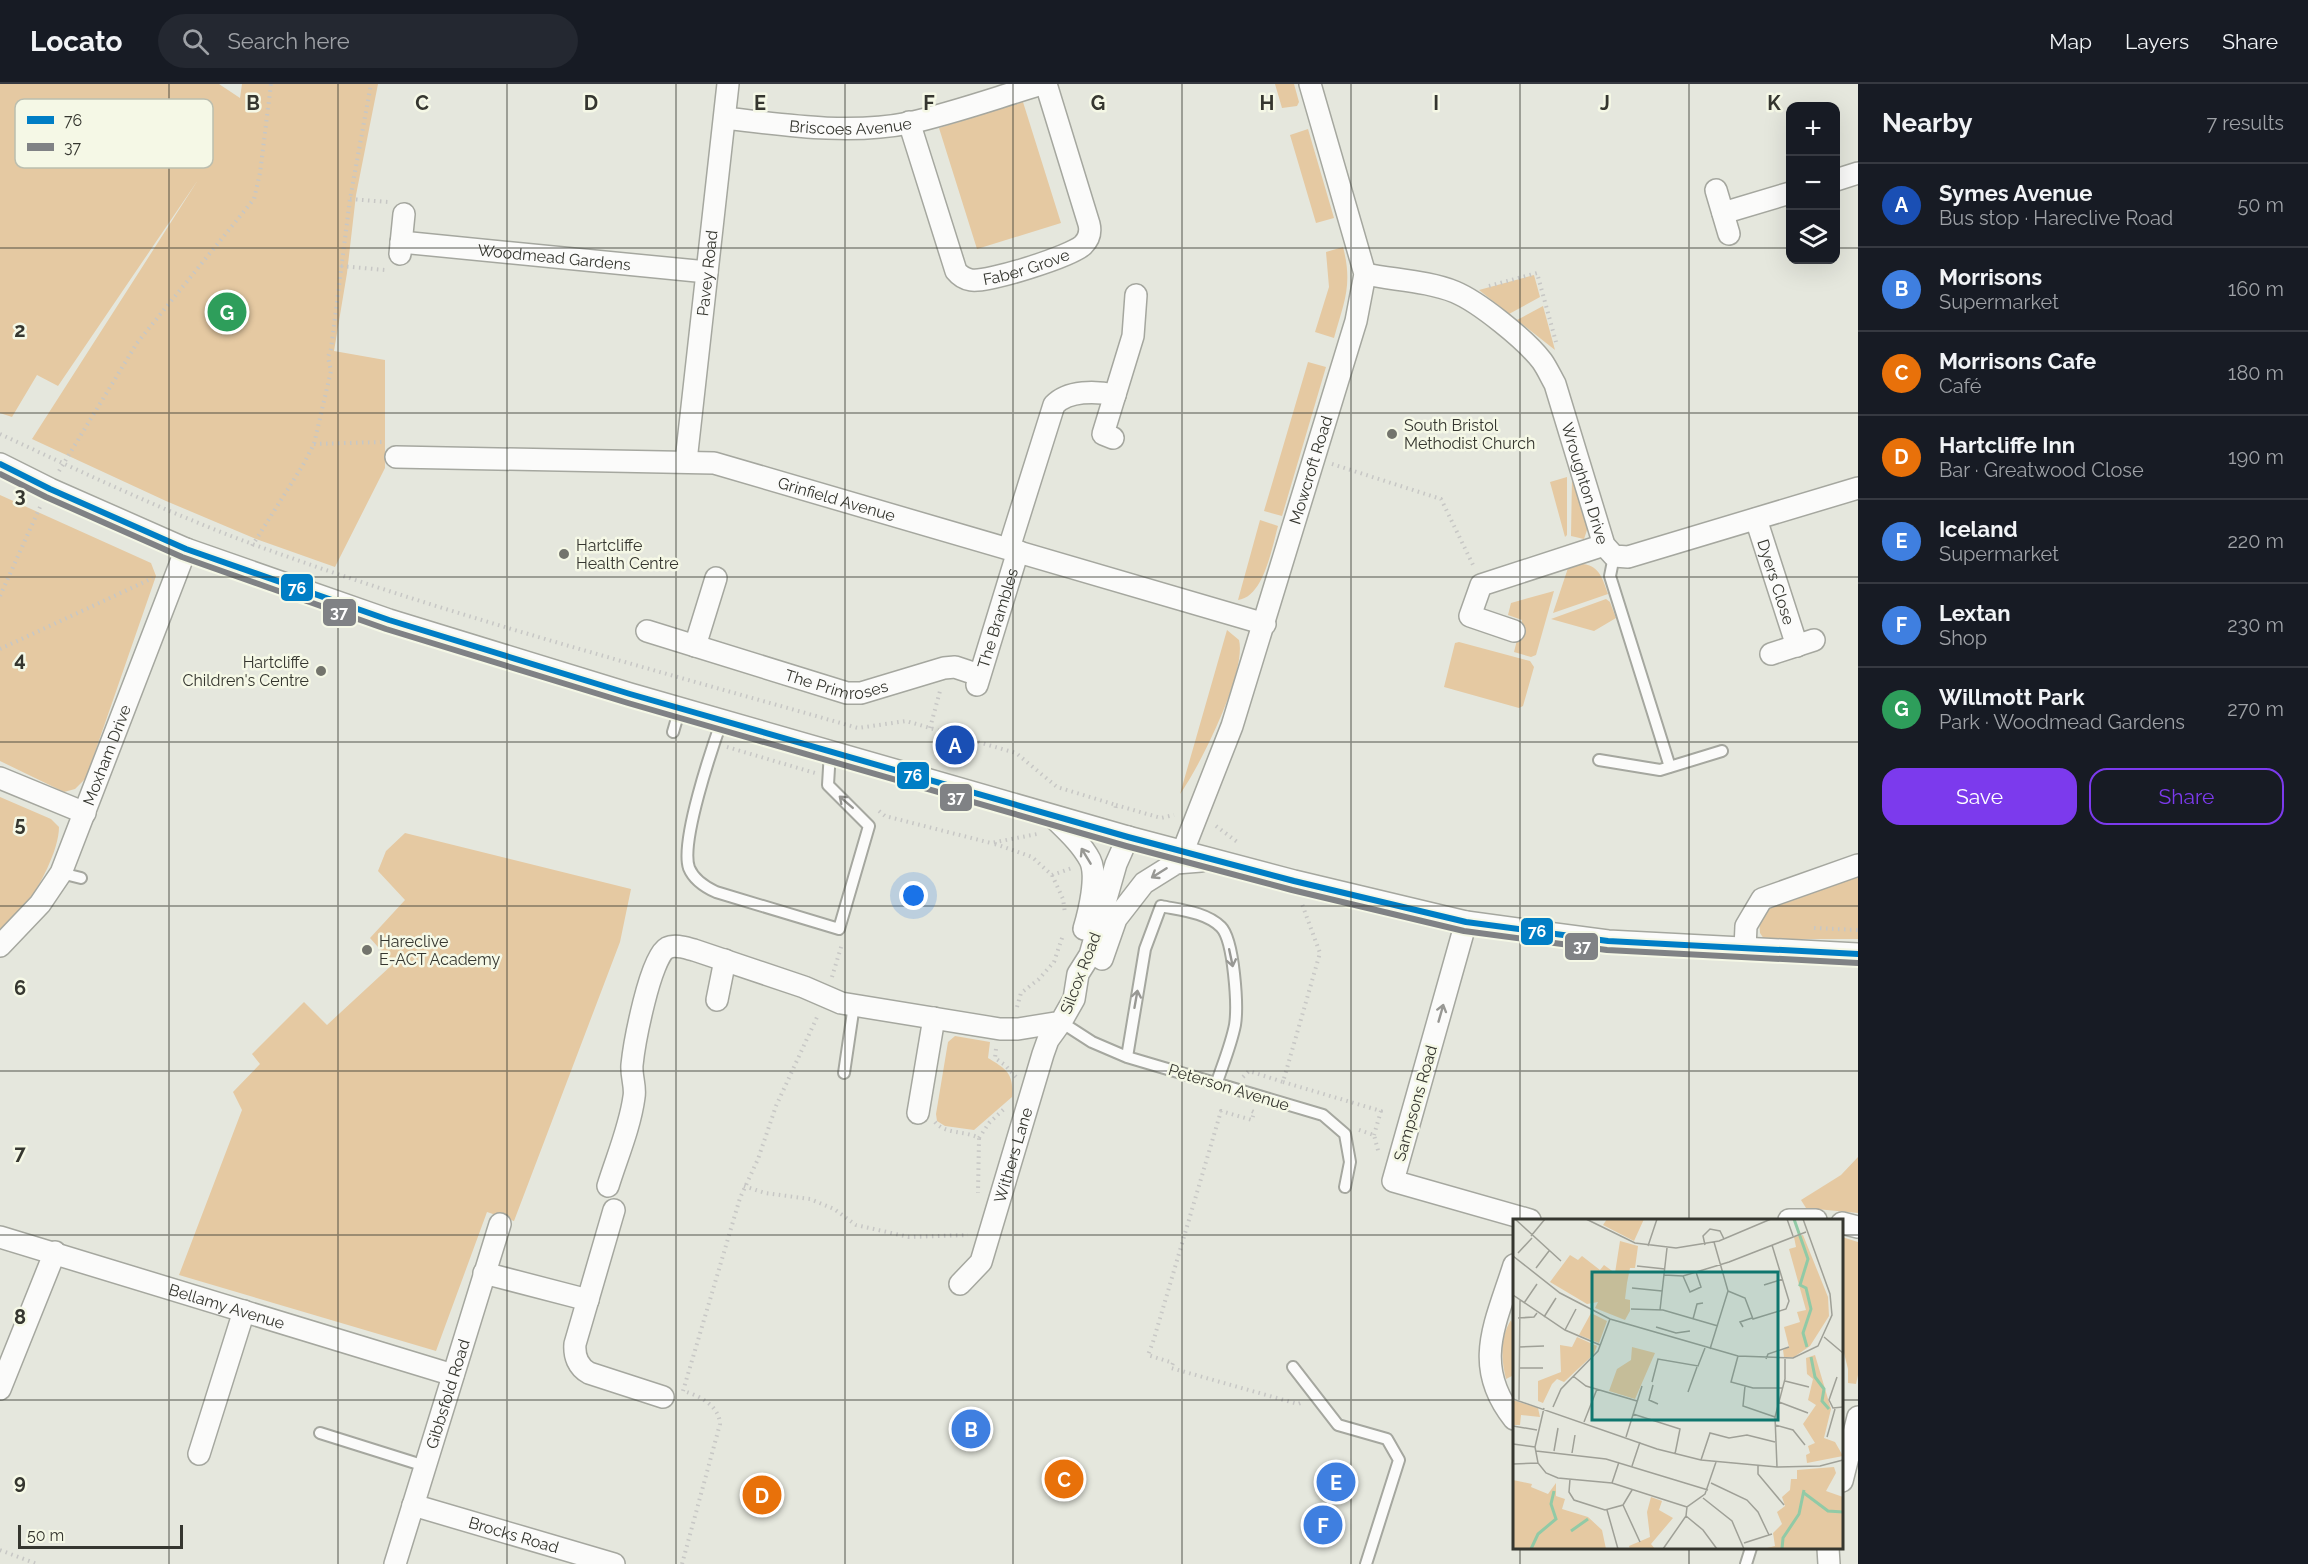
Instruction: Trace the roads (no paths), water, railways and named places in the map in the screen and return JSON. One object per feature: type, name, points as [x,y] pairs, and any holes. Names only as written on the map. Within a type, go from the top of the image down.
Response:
[{"type":"street","name":"Pavey Road","points":[[686,461],[728,84]]},
{"type":"street","name":"Briscoes Avenue","points":[[725,118],[828,128],[876,127],[909,123],[1044,84]]},
{"type":"street","name":"Faber Grove","points":[[909,123],[956,271],[971,280],[987,279],[1069,254],[1083,246],[1089,235],[1089,224],[1044,84]]},
{"type":"street","name":"Mowcroft Road","points":[[1182,851],[1232,726],[1265,624],[1356,321],[1365,274],[1310,84]]},
{"type":"street","points":[[1840,179],[1858,173]]},
{"type":"street","points":[[1716,190],[1729,234]]},
{"type":"street","points":[[1723,213],[1786,194]]},
{"type":"street","name":"Woodmead Gardens","points":[[404,214],[401,248],[707,272]]},
{"type":"street","name":"Wroughton Drive","points":[[1365,274],[1445,289],[1459,294],[1480,307],[1530,347],[1543,363],[1555,384],[1609,550],[1628,557],[1858,488]]},
{"type":"street","points":[[1113,438],[1103,434],[1133,336],[1136,295]]},
{"type":"street","name":"The Brambles","points":[[978,680],[1054,405],[1063,398],[1086,393],[1101,392],[1115,395]]},
{"type":"street","name":"Grinfield Avenue","points":[[396,457],[714,462],[1265,624]]},
{"type":"street","points":[[0,464],[50,489],[186,549],[389,620],[830,751],[1047,824],[1075,838],[1091,861],[1093,886],[1078,952],[1078,974]]},
{"type":"street","name":"Dyers Close","points":[[1756,519],[1805,643],[1771,654]]},
{"type":"street","name":"Moxham Drive","points":[[0,946],[71,875],[85,813],[186,549]]},
{"type":"street","points":[[1514,631],[1470,616],[1482,585],[1609,550]]},
{"type":"street","points":[[695,646],[716,578]]},
{"type":"street","name":"The Primroses","points":[[647,631],[854,694],[947,667],[955,667],[978,680]]},
{"type":"street","points":[[0,777],[85,813]]},
{"type":"street","points":[[1047,824],[1119,835],[1466,922],[1608,941],[1858,954]]},
{"type":"street","name":"Silcox Road","points":[[608,1186],[633,1101],[633,1054],[638,1026],[657,960],[668,948],[678,947],[725,960],[826,996],[836,1002],[1000,1029],[1018,1029],[1061,1022],[1074,999],[1078,974],[1090,955],[1116,864],[1119,835]]},
{"type":"street","points":[[1074,999],[1105,955],[1116,919],[1144,883],[1176,863],[1215,860]]},
{"type":"street","points":[[1745,949],[1746,926],[1762,898],[1858,865]]},
{"type":"street","name":"Sampsons Road","points":[[1466,922],[1393,1181],[1525,1219]]},
{"type":"street","points":[[717,1000],[725,960]]},
{"type":"street","points":[[918,1113],[934,1018]]},
{"type":"street","name":"Withers Lane","points":[[960,1284],[981,1262],[1043,1054],[1048,1040],[1061,1022]]},
{"type":"street","points":[[614,1210],[575,1344],[576,1357],[581,1367],[598,1376],[663,1397]]},
{"type":"street","points":[[1843,1223],[1858,1227]]},
{"type":"street","name":"Gibbsfold Road","points":[[395,1564],[500,1224]]},
{"type":"street","name":"Bellamy Avenue","points":[[0,1237],[453,1375]]},
{"type":"street","points":[[0,1389],[55,1252]]},
{"type":"street","points":[[1513,1271],[1490,1340],[1489,1355],[1494,1384],[1501,1401],[1513,1416]]},
{"type":"street","points":[[484,1273],[588,1300]]},
{"type":"street","points":[[199,1454],[244,1311]]},
{"type":"street","points":[[1843,1477],[1858,1417]]},
{"type":"street","name":"Brocks Road","points":[[413,1504],[614,1564]]},
{"type":"street","points":[[1828,1549],[1829,1564]]},
{"type":"lane","points":[[1609,550],[1610,576],[1670,767]]},
{"type":"lane","points":[[673,732],[680,708]]},
{"type":"lane","points":[[722,720],[713,744],[688,846],[690,870],[705,887],[840,929],[869,826],[828,785],[830,751]]},
{"type":"lane","points":[[1599,760],[1653,770],[1722,751]]},
{"type":"lane","points":[[1127,1057],[1145,950],[1161,906],[1205,916],[1222,928],[1232,957],[1236,995],[1235,1025],[1217,1082]]},
{"type":"lane","points":[[844,1073],[854,1005]]},
{"type":"lane","name":"Peterson Avenue","points":[[1061,1022],[1092,1042],[1127,1057],[1323,1115],[1345,1134],[1350,1162],[1345,1187]]},
{"type":"lane","points":[[1293,1367],[1338,1425],[1387,1439],[1399,1460],[1366,1564]]},
{"type":"lane","points":[[320,1433],[425,1466]]},
{"type":"lane","points":[[1746,1564],[1751,1549]]},
{"type":"place","name":"Willmott Park","points":[[227,312]]},
{"type":"place","name":"South Bristol Methodist Church","points":[[1392,434]]},
{"type":"place","name":"Hartcliffe Health Centre","points":[[564,554]]},
{"type":"place","name":"Hartcliffe Children's Centre","points":[[321,671]]},
{"type":"place","name":"Symes Avenue","points":[[955,745]]},
{"type":"place","name":"Hareclive E-ACT Academy","points":[[367,950]]},
{"type":"place","name":"Morrisons","points":[[971,1429]]},
{"type":"place","name":"Morrisons Cafe","points":[[1064,1479]]},
{"type":"place","name":"Iceland","points":[[1336,1482]]},
{"type":"place","name":"Hartcliffe Inn","points":[[762,1495]]},
{"type":"place","name":"Lextan","points":[[1323,1525]]}]
